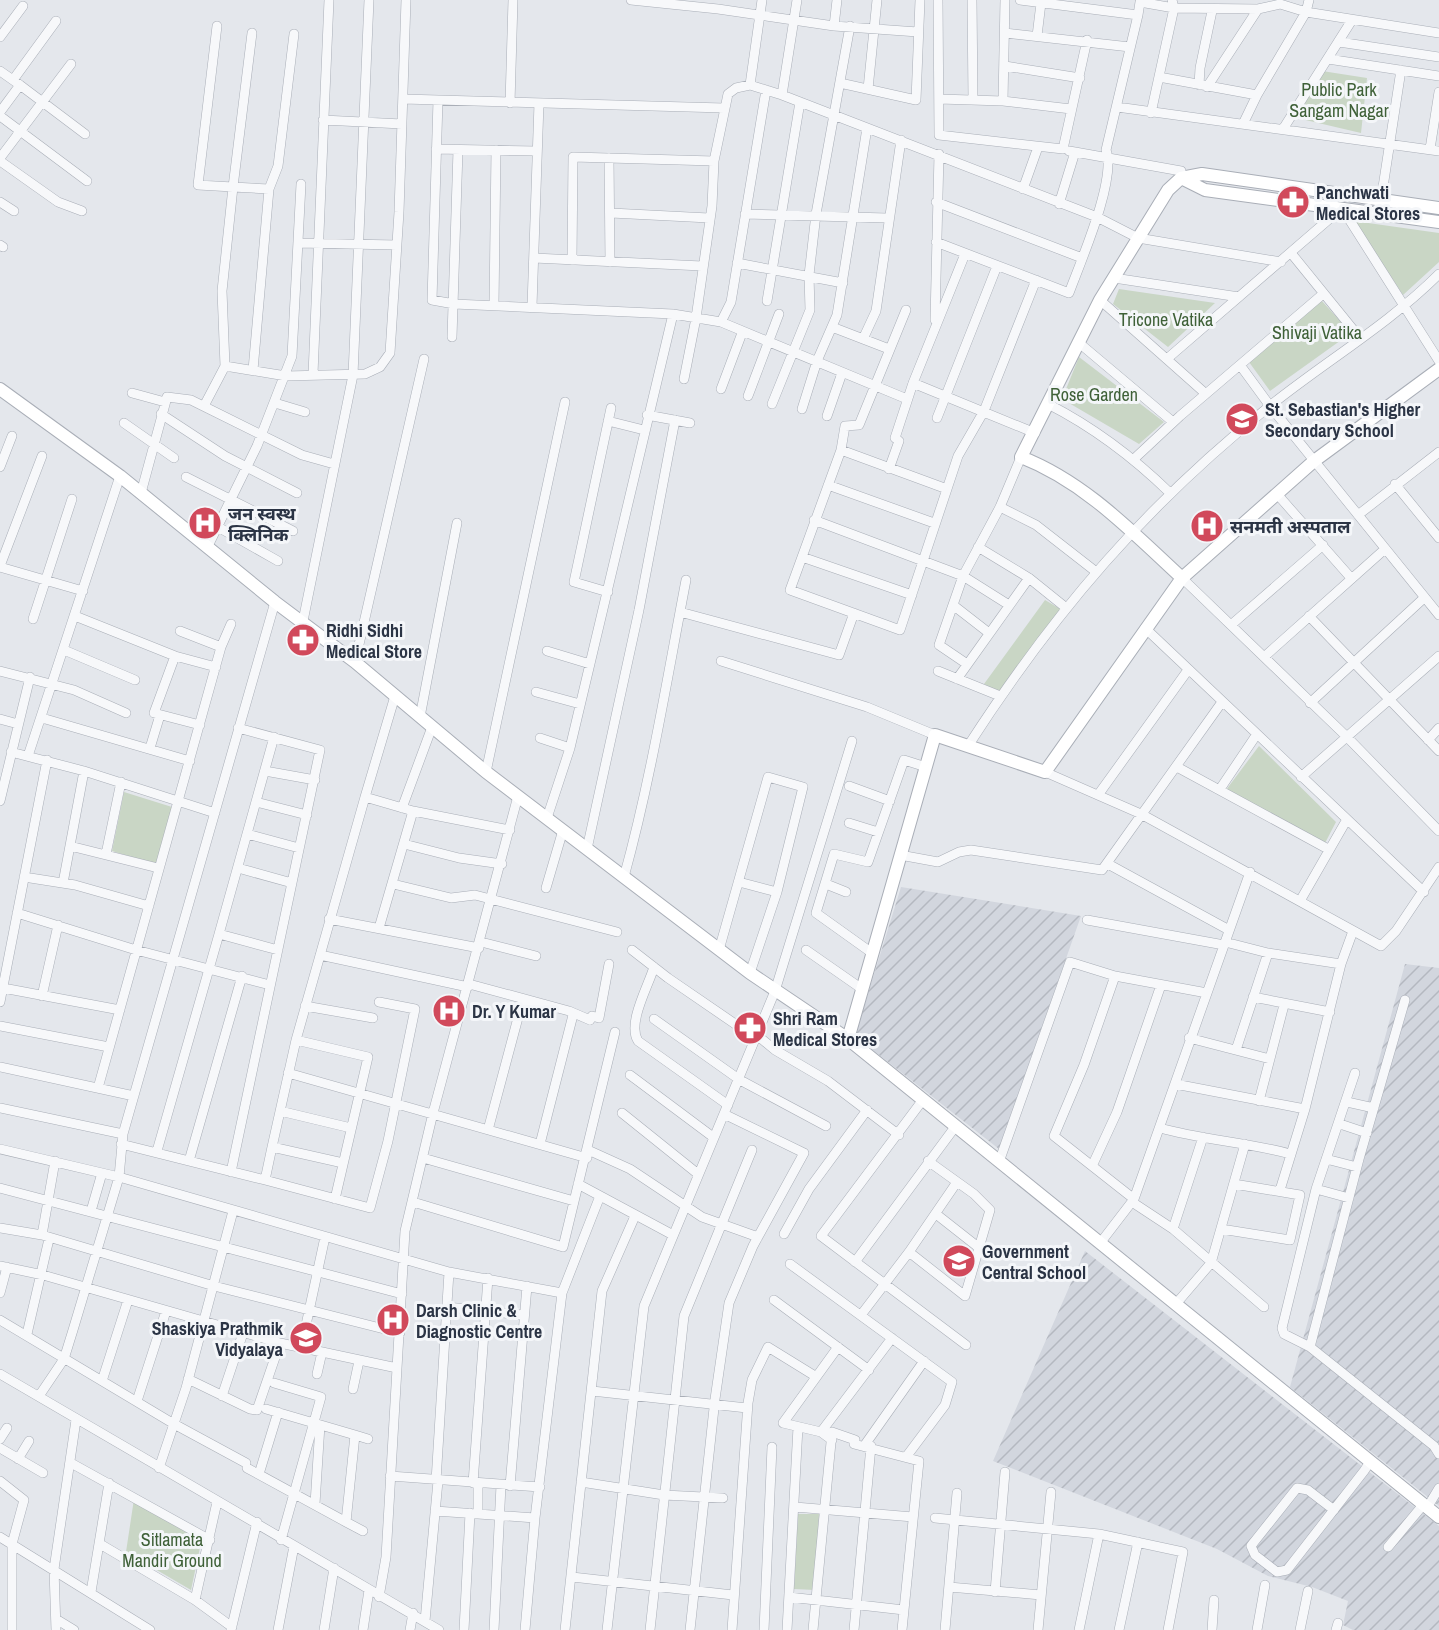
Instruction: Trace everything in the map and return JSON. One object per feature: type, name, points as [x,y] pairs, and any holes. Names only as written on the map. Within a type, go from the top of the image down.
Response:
[{"type":"street","points":[[313,374],[329,0]]},
{"type":"street","points":[[303,621],[352,375],[369,0]]},
{"type":"street","points":[[225,366],[286,376],[365,374],[380,367],[390,353],[397,245],[406,0]]},
{"type":"street","points":[[510,103],[513,0]]},
{"type":"street","points":[[631,0],[834,26],[875,27],[918,32]]},
{"type":"street","points":[[750,85],[762,0]]},
{"type":"street","points":[[782,95],[797,0]]},
{"type":"street","points":[[834,26],[837,0]]},
{"type":"street","points":[[868,89],[877,0]]},
{"type":"street","points":[[840,83],[916,100],[920,0]]},
{"type":"street","points":[[938,0],[939,135],[1063,149],[1110,160],[1181,171],[1180,178]]},
{"type":"street","points":[[972,0],[973,100]]},
{"type":"street","points":[[1003,101],[1005,0]]},
{"type":"street","points":[[1020,0],[1137,15]]},
{"type":"street","points":[[1243,124],[1257,95],[1306,12],[1309,0]]},
{"type":"street","points":[[936,242],[1069,293],[1097,217],[1110,160],[1106,150],[1140,2],[1173,4],[1212,11],[1230,5],[1258,9],[1281,2],[1306,12],[1439,33]]},
{"type":"street","points":[[1037,36],[1041,3]]},
{"type":"street","points":[[1151,113],[1173,4]]},
{"type":"street","points":[[2,32],[23,6]]},
{"type":"street","points":[[1203,86],[1258,9]]},
{"type":"street","points":[[1203,86],[1200,68],[1212,11]]},
{"type":"street","points":[[1283,129],[1352,20]]},
{"type":"street","points":[[56,21],[16,83],[0,114],[87,181]]},
{"type":"street","points":[[217,26],[198,185],[269,189]]},
{"type":"street","points":[[772,404],[810,310],[809,275],[816,214],[850,26]]},
{"type":"street","points":[[204,406],[225,366],[222,291],[252,33]]},
{"type":"street","points":[[1005,33],[1087,40],[1130,48]]},
{"type":"street","points":[[253,370],[269,189],[278,166],[294,34]]},
{"type":"street","points":[[1063,149],[1087,40]]},
{"type":"street","points":[[1339,42],[1439,57]]},
{"type":"street","points":[[1328,58],[1439,76]]},
{"type":"street","points":[[71,64],[0,159],[58,202],[82,211]]},
{"type":"street","points":[[1005,66],[1080,78]]},
{"type":"street","points":[[1381,200],[1392,144],[1401,70]]},
{"type":"street","points":[[0,71],[85,134]]},
{"type":"street","points":[[1159,77],[1257,95]]},
{"type":"street","points":[[684,379],[696,318],[714,161],[724,108],[731,91],[750,85],[939,154],[1059,204],[1097,217],[1138,238],[1281,262]]},
{"type":"street","points":[[722,322],[731,302],[766,90]]},
{"type":"street","points":[[1117,107],[1434,150],[1439,92]]},
{"type":"street","points":[[403,99],[724,108]]},
{"type":"street","points":[[939,99],[1003,101],[1071,109]]},
{"type":"street","points":[[438,100],[431,295],[432,300],[436,303],[673,314],[722,322],[768,344],[817,361],[907,399]]},
{"type":"street","points":[[767,302],[779,215],[800,102]]},
{"type":"street","points":[[532,306],[539,103]]},
{"type":"street","points":[[323,120],[402,124]]},
{"type":"street","points":[[802,409],[817,361],[837,315],[867,128]]},
{"type":"street","points":[[863,339],[876,311],[887,218],[901,140]]},
{"type":"street","points":[[1023,189],[1038,147]]},
{"type":"street","points":[[436,149],[536,151]]},
{"type":"street","points":[[452,337],[458,150]]},
{"type":"street","points":[[494,305],[496,150]]},
{"type":"street","points":[[1059,204],[1075,152]]},
{"type":"street","points":[[935,325],[936,202],[939,154]]},
{"type":"street","points":[[572,260],[573,157],[714,161]]},
{"type":"street","points":[[609,158],[610,262]]},
{"type":"street","points":[[967,664],[939,645],[963,576],[1000,507],[1021,457],[1100,300],[1168,190],[1180,178],[1202,174],[1439,208]]},
{"type":"street","points":[[1180,178],[1205,190],[1439,222]]},
{"type":"street","points":[[208,546],[262,435],[292,356],[301,184]]},
{"type":"street","points":[[0,202],[14,211]]},
{"type":"street","points":[[936,202],[1082,258]]},
{"type":"street","points":[[1168,358],[1342,208]]},
{"type":"street","points":[[1342,208],[1439,361]]},
{"type":"street","points":[[611,213],[709,218]]},
{"type":"street","points":[[745,214],[852,215],[887,218]]},
{"type":"street","points":[[298,243],[397,245]]},
{"type":"street","points":[[1291,253],[1360,338]]},
{"type":"street","points":[[889,469],[899,441],[895,438],[907,399],[965,254]]},
{"type":"street","points":[[534,258],[702,266]]},
{"type":"street","points":[[737,263],[843,283]]},
{"type":"street","points":[[937,418],[997,266]]},
{"type":"street","points":[[968,746],[1000,696],[1065,607],[1131,531],[1170,493],[1270,406],[1404,304],[1439,274]]},
{"type":"street","points":[[1114,278],[1239,297]]},
{"type":"street","points":[[906,310],[859,425],[845,426],[841,450],[790,590],[900,630],[958,456],[984,411],[1036,280]]},
{"type":"street","points":[[1135,459],[1173,422],[1323,294]]},
{"type":"street","points":[[1100,300],[1206,394]]},
{"type":"street","points":[[547,818],[570,748],[608,592],[647,415],[673,314]]},
{"type":"street","points":[[748,396],[779,314]]},
{"type":"street","points":[[832,327],[889,350]]},
{"type":"street","points":[[721,388],[742,333]]},
{"type":"street","points":[[1078,342],[1173,422]]},
{"type":"street","points":[[355,662],[424,359]]},
{"type":"street","points":[[1240,365],[1270,406],[1439,615]]},
{"type":"street","points":[[1045,772],[1182,578],[1314,461],[1439,369]]},
{"type":"street","points":[[827,416],[842,373]]},
{"type":"street","points":[[913,383],[1035,433]]},
{"type":"street","points":[[0,389],[120,476],[276,602],[355,662],[486,772],[750,973],[848,1040],[1439,1517]]},
{"type":"street","points":[[132,393],[165,402]]},
{"type":"street","points":[[141,493],[167,397],[191,400],[302,455],[334,464]]},
{"type":"street","points":[[486,772],[565,402]]},
{"type":"street","points":[[275,403],[305,412]]},
{"type":"street","points":[[1048,404],[1097,430],[1135,459],[1170,493]]},
{"type":"street","points":[[608,592],[574,582],[611,408]]},
{"type":"street","points":[[161,414],[196,439],[297,494]]},
{"type":"street","points":[[647,415],[690,423]]},
{"type":"street","points":[[587,849],[639,610],[675,420]]},
{"type":"street","points":[[608,421],[644,430]]},
{"type":"street","points":[[124,423],[174,458]]},
{"type":"street","points":[[0,467],[12,436]]},
{"type":"street","points":[[841,450],[947,489]]},
{"type":"street","points":[[1358,515],[1395,484],[1438,454]]},
{"type":"street","points":[[42,456],[0,566],[83,591]]},
{"type":"street","points":[[1021,457],[1049,468],[1078,487],[1131,531],[1347,737],[1439,831]]},
{"type":"street","points":[[28,756],[54,684],[120,476]]},
{"type":"street","points":[[186,477],[293,531]]},
{"type":"street","points":[[1395,484],[1439,538]]},
{"type":"street","points":[[828,485],[934,523]]},
{"type":"street","points":[[1277,494],[1351,578]]},
{"type":"street","points":[[33,619],[72,499]]},
{"type":"street","points":[[1000,507],[1036,525],[1095,571]]},
{"type":"street","points":[[814,520],[963,576],[1010,605]]},
{"type":"street","points":[[420,717],[457,523]]},
{"type":"street","points":[[218,527],[278,561]]},
{"type":"street","points":[[1231,626],[1323,545]]},
{"type":"street","points":[[978,547],[1029,578],[1065,607]]},
{"type":"street","points":[[1264,657],[1385,549]]},
{"type":"street","points":[[801,557],[912,595]]},
{"type":"street","points":[[957,679],[1029,578]]},
{"type":"street","points":[[624,877],[646,793],[686,580]]},
{"type":"street","points":[[1310,703],[1424,598]]},
{"type":"street","points":[[39,1396],[64,1359],[98,1251],[106,1215],[119,1177],[122,1139],[276,602]]},
{"type":"street","points":[[953,606],[989,633]]},
{"type":"street","points":[[680,612],[839,655],[854,613]]},
{"type":"street","points":[[75,616],[176,656],[216,667]]},
{"type":"street","points":[[1309,616],[1439,750]]},
{"type":"street","points":[[98,1088],[221,647],[231,624]]},
{"type":"street","points":[[1145,628],[1346,821],[1424,892]]},
{"type":"street","points":[[180,631],[221,647]]},
{"type":"street","points":[[64,650],[135,680]]},
{"type":"street","points":[[547,651],[590,664]]},
{"type":"street","points":[[176,656],[154,713],[200,725]]},
{"type":"street","points":[[1301,777],[1439,656]]},
{"type":"street","points":[[721,661],[867,707],[935,735],[1045,772],[1141,814],[1381,946],[1424,892],[1439,867]]},
{"type":"street","points":[[1098,795],[1188,670]]},
{"type":"street","points":[[0,671],[54,684],[126,714]]},
{"type":"street","points":[[938,671],[1000,696]]},
{"type":"street","points":[[0,801],[3,771],[11,752],[30,677]]},
{"type":"street","points":[[536,692],[580,704]]},
{"type":"street","points":[[265,1180],[305,1006],[395,696]]},
{"type":"street","points":[[900,855],[938,862],[959,852],[971,850],[1097,871],[1108,864],[1222,702]]},
{"type":"street","points":[[150,748],[160,715]]},
{"type":"street","points":[[42,718],[190,761]]},
{"type":"street","points":[[0,719],[18,724]]},
{"type":"street","points":[[402,808],[432,727]]},
{"type":"street","points":[[231,1172],[320,750],[238,728]]},
{"type":"street","points":[[1428,740],[1439,728]]},
{"type":"street","points":[[1220,789],[1257,734]]},
{"type":"street","points":[[848,1040],[935,735]]},
{"type":"street","points":[[157,1151],[274,737]]},
{"type":"street","points":[[540,738],[570,748]]},
{"type":"street","points":[[607,1630],[644,1306],[713,1137],[758,1037],[775,991],[852,741]]},
{"type":"street","points":[[11,752],[121,782],[215,813]]},
{"type":"street","points":[[0,1002],[47,760]]},
{"type":"street","points":[[872,953],[816,913],[834,854],[868,862],[904,760],[926,767]]},
{"type":"street","points":[[1177,767],[1328,849]]},
{"type":"street","points":[[63,883],[84,771]]},
{"type":"street","points":[[265,771],[315,780]]},
{"type":"street","points":[[719,950],[768,777],[803,787],[777,892],[750,973]]},
{"type":"street","points":[[106,854],[121,782]]},
{"type":"street","points":[[849,786],[890,801]]},
{"type":"street","points":[[379,1597],[386,1557],[405,1231],[433,1113],[502,864],[518,796]]},
{"type":"street","points":[[365,797],[413,811],[510,830]]},
{"type":"street","points":[[256,802],[307,815]]},
{"type":"street","points":[[379,928],[413,811]]},
{"type":"street","points":[[1300,901],[1346,821]]},
{"type":"street","points":[[849,823],[878,832]]},
{"type":"street","points":[[546,888],[563,830]]},
{"type":"street","points":[[247,834],[299,848]]},
{"type":"street","points":[[404,844],[459,858],[502,864]]},
{"type":"street","points":[[70,846],[158,868]]},
{"type":"street","points":[[1108,864],[1229,930]]},
{"type":"street","points":[[238,868],[292,883]]},
{"type":"street","points":[[1101,1242],[1133,1200],[1250,872]]},
{"type":"street","points":[[24,877],[63,883],[149,906]]},
{"type":"street","points":[[739,882],[777,892]]},
{"type":"street","points":[[393,884],[451,898],[471,894],[617,932]]},
{"type":"street","points":[[826,884],[846,892]]},
{"type":"street","points":[[18,913],[173,961],[242,976],[270,985]]},
{"type":"street","points":[[329,919],[536,956]]},
{"type":"street","points":[[1087,920],[1341,964]]},
{"type":"street","points":[[42,996],[58,925]]},
{"type":"street","points":[[1280,1190],[1305,1109],[1341,964],[1353,931]]},
{"type":"street","points":[[219,934],[278,950]]},
{"type":"street","points":[[632,950],[775,1050],[828,1081],[899,1135]]},
{"type":"street","points":[[806,950],[862,989]]},
{"type":"street","points":[[1236,1050],[1268,953]]},
{"type":"street","points":[[320,955],[469,986],[569,1011],[573,1015],[590,1020],[592,1016],[599,1018],[609,964]]},
{"type":"street","points":[[999,1162],[1070,962],[1115,976],[1207,993]]},
{"type":"street","points":[[654,967],[634,1022],[633,1033],[638,1041],[726,1109],[804,1153],[758,1237],[729,1302],[715,1403],[690,1630]]},
{"type":"street","points":[[189,1161],[242,976]]},
{"type":"street","points":[[1115,976],[1084,1065],[1054,1136],[1093,1164],[1133,1200],[1173,1229],[1264,1307]]},
{"type":"street","points":[[1093,1164],[1117,1112],[1161,985]]},
{"type":"street","points":[[3,988],[120,1010]]},
{"type":"street","points":[[1253,997],[1284,1005],[1330,1012]]},
{"type":"street","points":[[488,1130],[523,999]]},
{"type":"street","points":[[1310,1347],[1357,1167],[1405,1000]]},
{"type":"street","points":[[0,1108],[122,1139],[189,1161],[370,1208],[415,1009],[379,1002]]},
{"type":"street","points":[[1259,1101],[1284,1005]]},
{"type":"street","points":[[305,1006],[373,1018]]},
{"type":"street","points":[[540,1144],[573,1015]]},
{"type":"street","points":[[654,1019],[740,1080],[826,1126]]},
{"type":"street","points":[[0,1026],[110,1047]]},
{"type":"street","points":[[413,1202],[563,1247],[615,1032]]},
{"type":"street","points":[[1190,1038],[1270,1059]]},
{"type":"street","points":[[296,1040],[368,1057],[335,1199]]},
{"type":"street","points":[[0,1067],[134,1096]]},
{"type":"street","points":[[288,1073],[488,1130],[587,1154],[630,1169],[702,1217],[758,1237]]},
{"type":"street","points":[[1355,1073],[1340,1124],[1316,1189],[1282,1328],[1284,1335],[1310,1347],[1434,1446],[1439,1454]]},
{"type":"street","points":[[630,1075],[713,1137]]},
{"type":"street","points":[[1175,1084],[1305,1109]]},
{"type":"street","points":[[922,1101],[899,1135],[820,1236],[966,1345]]},
{"type":"street","points":[[1347,1102],[1374,1108]]},
{"type":"street","points":[[784,1234],[809,1189],[867,1110]]},
{"type":"street","points":[[280,1111],[351,1128]]},
{"type":"street","points":[[622,1113],[698,1174]]},
{"type":"street","points":[[1340,1124],[1367,1133]]},
{"type":"street","points":[[855,1262],[955,1127]]},
{"type":"street","points":[[1160,1128],[1290,1154]]},
{"type":"street","points":[[1173,1229],[1203,1137]]},
{"type":"street","points":[[1175,1305],[1211,1263],[1245,1144]]},
{"type":"street","points":[[272,1147],[343,1163]]},
{"type":"street","points":[[0,1149],[119,1177],[449,1272],[562,1293]]},
{"type":"street","points":[[650,1630],[684,1316],[752,1150]]},
{"type":"street","points":[[423,1158],[574,1201]]},
{"type":"street","points":[[1326,1159],[1357,1167]]},
{"type":"street","points":[[27,1334],[43,1275],[45,1237],[56,1161]]},
{"type":"street","points":[[909,1252],[965,1296],[990,1210],[974,1194],[928,1161]]},
{"type":"street","points":[[91,1211],[102,1173]]},
{"type":"street","points":[[861,1315],[909,1252],[957,1182]]},
{"type":"street","points":[[578,1184],[673,1235]]},
{"type":"street","points":[[1221,1229],[1290,1240],[1300,1195],[1234,1184]]},
{"type":"street","points":[[0,1188],[402,1294]]},
{"type":"street","points":[[1316,1189],[1349,1198]]},
{"type":"street","points":[[525,1630],[535,1518],[562,1293],[600,1196]]},
{"type":"street","points":[[159,1468],[188,1379],[233,1211]]},
{"type":"street","points":[[936,1214],[978,1247]]},
{"type":"street","points":[[565,1630],[602,1292],[635,1216]]},
{"type":"street","points":[[0,1228],[45,1237],[214,1286],[400,1333]]},
{"type":"street","points":[[301,1348],[325,1237]]},
{"type":"street","points":[[790,1264],[952,1382],[945,1405],[906,1457]]},
{"type":"street","points":[[0,1293],[3,1267],[43,1275],[280,1343],[397,1368]]},
{"type":"street","points":[[425,1621],[435,1511],[449,1272]]},
{"type":"street","points":[[464,1630],[474,1514],[484,1311],[488,1278]]},
{"type":"street","points":[[494,1630],[501,1516],[527,1286]]},
{"type":"street","points":[[102,1381],[128,1300]]},
{"type":"street","points":[[774,1300],[869,1370]]},
{"type":"street","points":[[447,1307],[523,1315]]},
{"type":"street","points":[[137,1401],[166,1311]]},
{"type":"street","points":[[0,1320],[260,1474],[363,1531]]},
{"type":"street","points":[[222,1396],[243,1333]]},
{"type":"street","points":[[821,1432],[892,1338]]},
{"type":"street","points":[[188,1379],[253,1410],[259,1407],[280,1343]]},
{"type":"street","points":[[732,1630],[747,1408],[752,1380],[768,1347],[815,1376]]},
{"type":"street","points":[[832,1440],[821,1432],[783,1423],[838,1347]]},
{"type":"street","points":[[317,1374],[322,1352]]},
{"type":"street","points":[[353,1389],[359,1361]]},
{"type":"street","points":[[854,1630],[866,1513],[867,1446],[924,1361]]},
{"type":"street","points":[[1,1376],[39,1396],[217,1502],[257,1522],[281,1540],[334,1568],[379,1597],[412,1613],[439,1630]]},
{"type":"street","points":[[274,1383],[321,1397],[316,1424],[281,1540]]},
{"type":"street","points":[[592,1391],[747,1408]]},
{"type":"street","points":[[266,1409],[368,1439]]},
{"type":"street","points":[[260,1474],[278,1412]]},
{"type":"street","points":[[56,1630],[54,1569],[76,1420]]},
{"type":"street","points":[[315,1504],[316,1424]]},
{"type":"street","points":[[787,1630],[798,1427]]},
{"type":"street","points":[[0,1439],[7,1428]]},
{"type":"street","points":[[813,1630],[832,1432],[855,1440],[854,1444],[919,1461],[902,1630]]},
{"type":"street","points":[[346,1522],[355,1435]]},
{"type":"street","points":[[18,1459],[29,1442]]},
{"type":"street","points":[[764,1630],[772,1447]]},
{"type":"street","points":[[0,1448],[43,1473]]},
{"type":"street","points":[[1334,1510],[1308,1490],[1295,1490],[1251,1546],[1253,1553],[1277,1572],[1285,1572],[1334,1510],[1370,1462]]},
{"type":"street","points":[[70,1463],[210,1540]]},
{"type":"street","points":[[995,1592],[1005,1472]]},
{"type":"street","points":[[390,1476],[540,1488]]},
{"type":"street","points":[[0,1481],[24,1500],[12,1544],[12,1630]]},
{"type":"street","points":[[581,1482],[664,1495],[723,1498]]},
{"type":"street","points":[[91,1592],[109,1483]]},
{"type":"street","points":[[1388,1547],[1439,1488]]},
{"type":"street","points":[[945,1630],[957,1492]]},
{"type":"street","points":[[1038,1630],[1051,1492]]},
{"type":"street","points":[[195,1600],[217,1502]]},
{"type":"street","points":[[795,1507],[913,1517]]},
{"type":"street","points":[[435,1511],[535,1518]]},
{"type":"street","points":[[935,1518],[1099,1534],[1183,1552],[1168,1630]]},
{"type":"street","points":[[100,1544],[195,1600],[232,1629],[257,1522]]},
{"type":"street","points":[[1079,1630],[1099,1534]]},
{"type":"street","points":[[0,1537],[150,1630]]},
{"type":"street","points":[[1119,1630],[1138,1542]]},
{"type":"street","points":[[0,1544],[12,1544]]},
{"type":"street","points":[[278,1630],[294,1546]]},
{"type":"street","points":[[324,1630],[334,1568]]},
{"type":"street","points":[[0,1575],[11,1575]]},
{"type":"street","points":[[572,1577],[733,1596]]},
{"type":"street","points":[[1257,1630],[1265,1585]]},
{"type":"street","points":[[949,1587],[1041,1595]]},
{"type":"street","points":[[363,1630],[369,1590]]},
{"type":"street","points":[[1300,1630],[1308,1591]]},
{"type":"street","points":[[789,1598],[904,1610]]},
{"type":"street","points":[[1212,1630],[1214,1600]]},
{"type":"street","points":[[410,1630],[412,1613]]},
{"type":"street","points":[[56,1619],[74,1630]]},
{"type":"shaded area","points":[[901,887],[1081,916],[999,1149],[855,1036]]},
{"type":"shaded area","points":[[1405,964],[1439,968],[1439,1506],[1290,1387]]},
{"type":"shaded area","points":[[1085,1251],[1439,1526],[1439,1630],[1353,1630],[1343,1625],[1348,1601],[1312,1587],[1268,1576],[1217,1549],[993,1461]]},
{"type":"green space","name":"Public Park Sangam Nagar","points":[[1322,71],[1367,78],[1361,133],[1297,118]]},
{"type":"green space","points":[[1354,221],[1439,233],[1439,262],[1403,295]]},
{"type":"green space","name":"Tricone Vatika","points":[[1119,289],[1215,303],[1168,347],[1113,304]]},
{"type":"green space","name":"Shivaji Vatika","points":[[1321,300],[1351,333],[1270,391],[1249,362]]},
{"type":"green space","name":"Rose Garden","points":[[1079,357],[1164,422],[1139,444],[1062,399]]},
{"type":"green space","points":[[1045,600],[1062,610],[1000,692],[984,684]]},
{"type":"green space","points":[[1259,746],[1336,822],[1324,845],[1226,790]]},
{"type":"green space","points":[[124,792],[172,807],[157,865],[112,851]]},
{"type":"green space","name":"Sitlamata Mandir Ground","points":[[134,1499],[202,1538],[191,1590],[126,1552]]},
{"type":"green space","points":[[798,1514],[819,1514],[815,1590],[794,1589]]},
{"type":"place","name":"Panchwati Medical Stores","points":[[1293,202]]},
{"type":"place","name":"St. Sebastian's Higher Secondary School","points":[[1242,419]]},
{"type":"place","name":"जन स्वस्थ क्लिनिक","points":[[205,523]]},
{"type":"place","name":"सनमती अस्पताल","points":[[1207,526]]},
{"type":"place","name":"Ridhi Sidhi Medical Store","points":[[303,640]]},
{"type":"place","name":"Dr. Y Kumar","points":[[449,1011]]},
{"type":"place","name":"Shri Ram Medical Stores","points":[[750,1028]]},
{"type":"place","name":"Government Central School","points":[[959,1261]]},
{"type":"place","name":"Darsh Clinic & Diagnostic Centre","points":[[393,1320]]},
{"type":"place","name":"Shaskiya Prathmik Vidyalaya","points":[[306,1338]]}]
